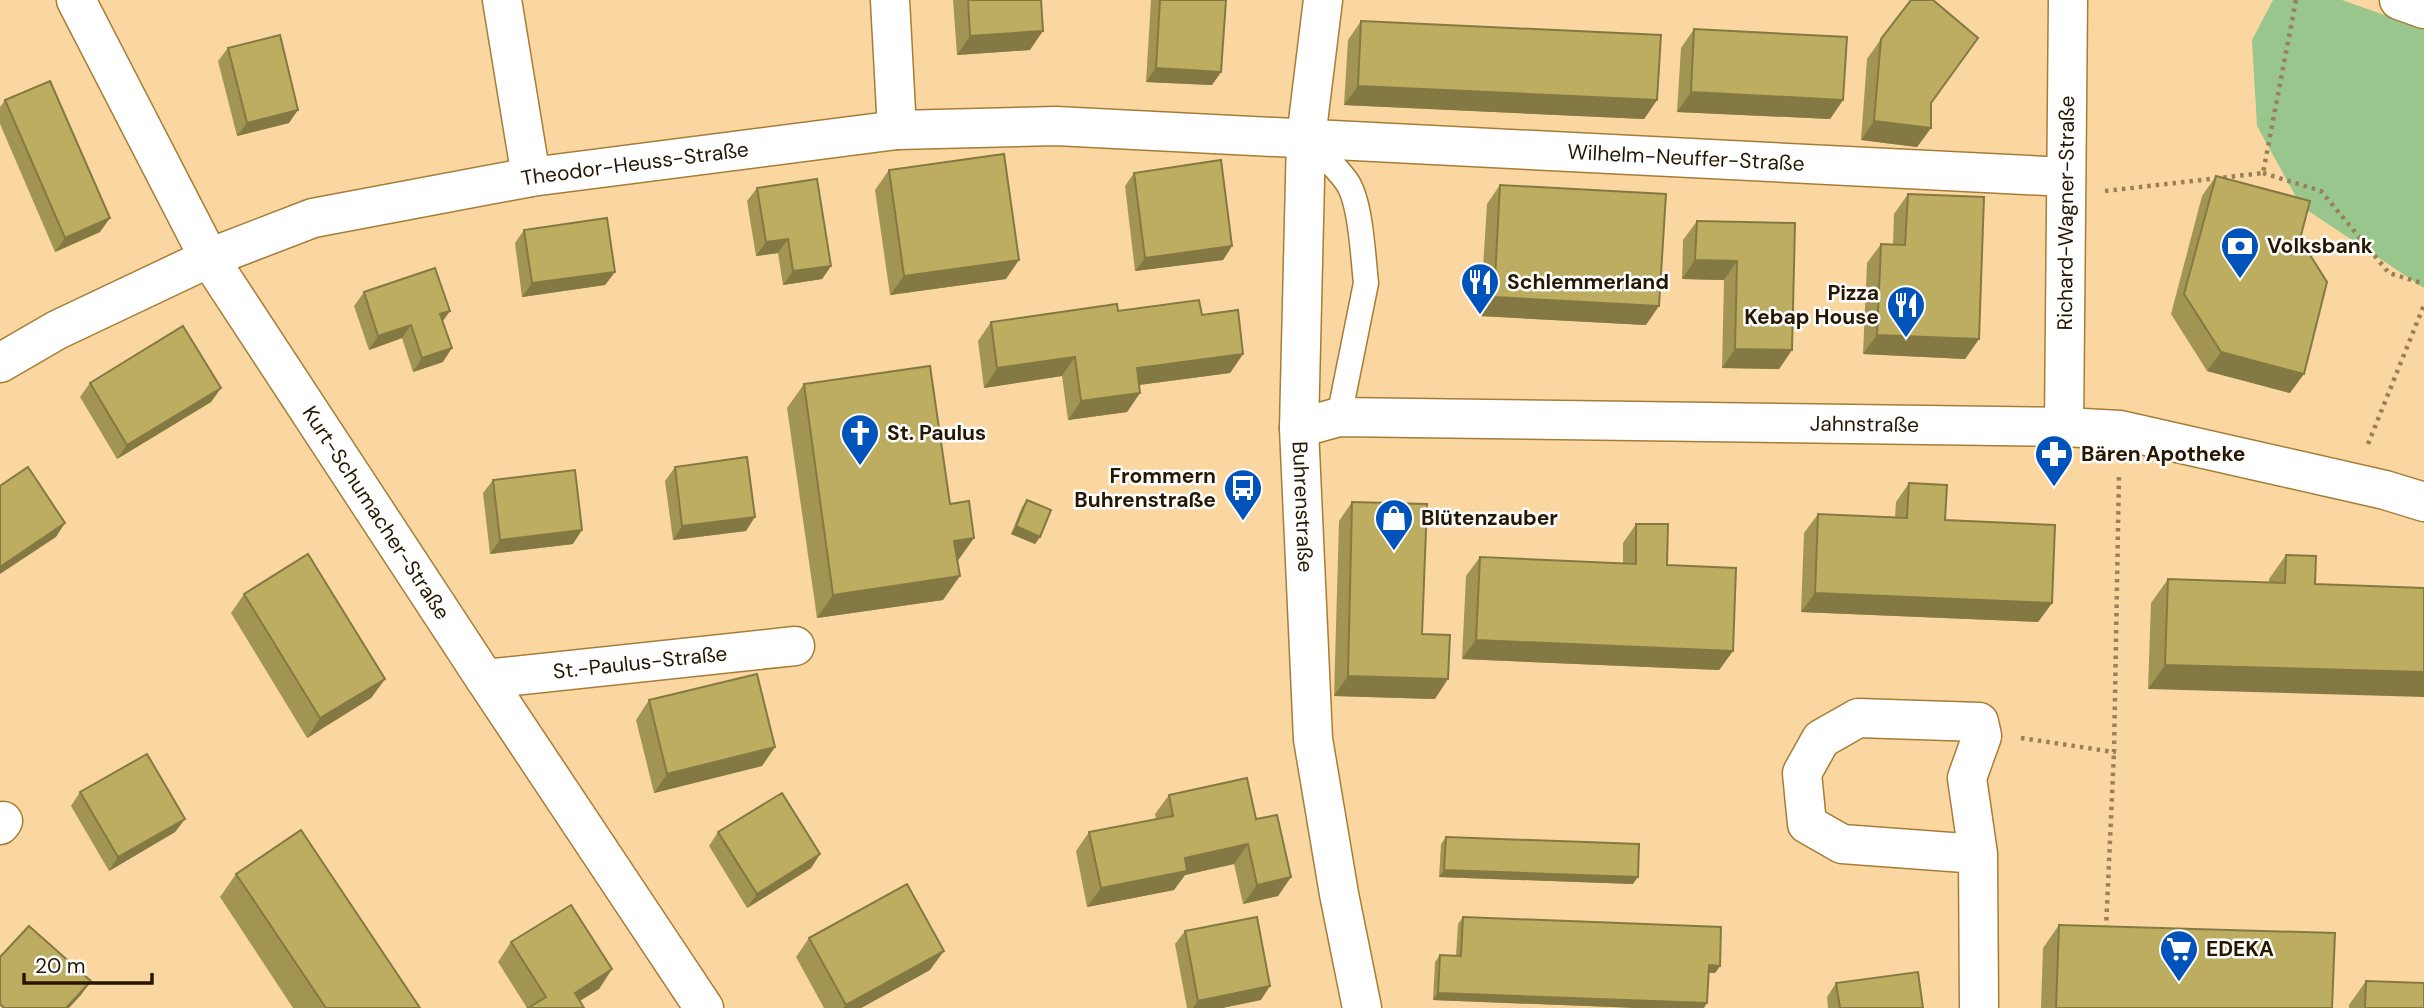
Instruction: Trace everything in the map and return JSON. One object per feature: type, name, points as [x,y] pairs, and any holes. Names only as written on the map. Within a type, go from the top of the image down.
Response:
[{"type":"street","name":"Kurt-Schumacher-Straße","points":[[76,0],[209,258],[704,1008]]},
{"type":"street","points":[[502,0],[531,177]]},
{"type":"street","points":[[890,0],[897,130]]},
{"type":"street","name":"Buhrenstraße","points":[[1323,0],[1306,138],[1299,428],[1313,739],[1339,894],[1362,1008]]},
{"type":"street","name":"Richard-Wagner-Straße","points":[[2064,427],[2068,0]]},
{"type":"street","points":[[2399,0],[2424,9]]},
{"type":"street","name":"Theodor-Heuss-Straße","points":[[0,363],[57,330],[209,258],[313,218],[531,177],[897,130],[1056,126],[1306,138]]},
{"type":"street","name":"Wilhelm-Neuffer-Straße","points":[[1306,138],[2066,186]]},
{"type":"street","name":"Jahnstraße","points":[[1299,428],[1339,417],[2120,430],[2385,490],[2424,502]]},
{"type":"street","name":"St.-Paulus-Straße","points":[[485,679],[795,646]]},
{"type":"street","points":[[1978,854],[1842,844],[1807,824],[1802,773],[1821,739],[1858,718],[1979,722],[1982,736],[1967,778],[1978,854],[1979,1008]]},
{"type":"lane","points":[[1306,138],[1349,183],[1358,215],[1365,272],[1366,283],[1339,417]]},
{"type":"path","points":[[2263,173],[2296,0]]},
{"type":"path","points":[[2066,186],[2263,173],[2321,191],[2389,273],[2424,284]]},
{"type":"path","points":[[2354,483],[2398,365],[2424,305]]},
{"type":"path","points":[[2106,931],[2114,752],[2120,430]]},
{"type":"path","points":[[1982,736],[2015,737],[2114,752]]},
{"type":"green space","points":[[2273,0],[2342,0],[2424,29],[2424,288],[2301,206],[2257,126],[2252,40]]},
{"type":"building","points":[[968,0],[1041,0],[1043,31],[970,36]]},
{"type":"building","points":[[1160,0],[1226,0],[1221,72],[1156,68]]},
{"type":"building","points":[[1911,0],[1933,0],[1978,38],[1931,103],[1931,128],[1874,121],[1881,39]]},
{"type":"building","points":[[1361,21],[1661,35],[1657,100],[1358,86]]},
{"type":"building","points":[[1694,29],[1847,37],[1843,100],[1691,92]]},
{"type":"building","points":[[280,35],[298,110],[247,123],[228,48]]},
{"type":"building","points":[[50,81],[110,218],[65,238],[5,100]]},
{"type":"building","points":[[1004,154],[1019,260],[904,276],[889,170]]},
{"type":"building","points":[[1221,160],[1232,246],[1145,258],[1134,173]]},
{"type":"building","name":"Volksbank","points":[[2216,176],[2310,201],[2300,239],[2327,282],[2304,374],[2221,352],[2184,294]]},
{"type":"building","points":[[817,179],[831,266],[793,271],[788,239],[766,242],[757,188]]},
{"type":"building","points":[[1500,185],[1666,194],[1659,306],[1494,297]]},
{"type":"building","points":[[1908,194],[1984,197],[1979,339],[1877,335],[1881,244],[1905,245]]},
{"type":"building","points":[[607,218],[615,272],[532,283],[524,230]]},
{"type":"building","points":[[1697,221],[1795,223],[1792,350],[1735,349],[1737,261],[1695,260]]},
{"type":"building","points":[[435,268],[450,311],[440,314],[452,348],[422,358],[411,325],[378,336],[364,292]]},
{"type":"building","points":[[1199,300],[1202,315],[1238,310],[1243,354],[1137,368],[1140,393],[1081,401],[1075,357],[997,368],[991,322],[1117,304],[1118,311]]},
{"type":"building","points":[[183,326],[221,388],[127,445],[90,383]]},
{"type":"building","name":"St. Paulus","points":[[930,366],[950,504],[969,501],[974,538],[954,541],[960,576],[833,595],[804,384]]},
{"type":"building","points":[[747,457],[755,517],[682,526],[675,467]]},
{"type":"building","points":[[28,467],[65,523],[0,567],[0,486]]},
{"type":"building","points":[[575,470],[582,530],[500,540],[493,480]]},
{"type":"building","points":[[1909,483],[1947,485],[1945,520],[2055,525],[2052,603],[1815,593],[1818,514],[1907,518]]},
{"type":"building","points":[[1027,500],[1051,510],[1040,537],[1016,526]]},
{"type":"building","points":[[1352,502],[1427,504],[1422,634],[1450,635],[1448,679],[1348,676]]},
{"type":"building","points":[[1636,524],[1668,524],[1667,565],[1736,568],[1733,651],[1476,640],[1480,557],[1636,564]]},
{"type":"building","points":[[308,554],[385,679],[320,718],[244,594]]},
{"type":"building","points":[[2286,555],[2316,556],[2315,584],[2424,588],[2424,672],[2165,665],[2168,579],[2285,583]]},
{"type":"building","points":[[757,674],[775,747],[667,774],[649,700]]},
{"type":"building","points":[[147,754],[185,819],[118,857],[80,792]]},
{"type":"building","points":[[1247,778],[1256,819],[1277,815],[1291,877],[1257,885],[1248,844],[1185,858],[1187,871],[1101,888],[1089,832],[1173,816],[1169,795]]},
{"type":"building","points":[[782,793],[820,854],[757,894],[718,832]]},
{"type":"building","points":[[301,830],[420,1008],[326,1008],[236,874]]},
{"type":"building","points":[[1446,837],[1639,844],[1638,877],[1444,870]]},
{"type":"building","points":[[907,884],[944,951],[846,1005],[809,938]]},
{"type":"building","points":[[571,905],[612,969],[575,993],[584,1008],[528,1008],[546,997],[511,942]]},
{"type":"building","points":[[1257,917],[1270,986],[1198,1001],[1185,931]]},
{"type":"building","points":[[1463,917],[1721,927],[1720,966],[1709,965],[1707,1003],[1438,993],[1440,955],[1461,956]]},
{"type":"building","name":"EDEKA","points":[[2059,925],[2335,933],[2332,1008],[2056,1008]]},
{"type":"building","points":[[29,926],[91,981],[66,1008],[4,1008],[0,1004],[0,957]]},
{"type":"building","points":[[1918,972],[1923,1008],[1840,1008],[1836,983]]},
{"type":"building","points":[[2366,981],[2424,983],[2424,1008],[2365,1008]]},
{"type":"place","name":"Volksbank","points":[[2240,280]]},
{"type":"place","name":"Schlemmerland","points":[[1480,316]]},
{"type":"place","name":"Pizza Kebap House","points":[[1906,339]]},
{"type":"place","name":"St. Paulus","points":[[860,467]]},
{"type":"place","name":"Bären Apotheke","points":[[2054,488]]},
{"type":"place","name":"Frommern Buhrenstraße","points":[[1243,522]]},
{"type":"place","name":"Blütenzauber","points":[[1394,552]]},
{"type":"place","name":"EDEKA","points":[[2179,983]]}]
